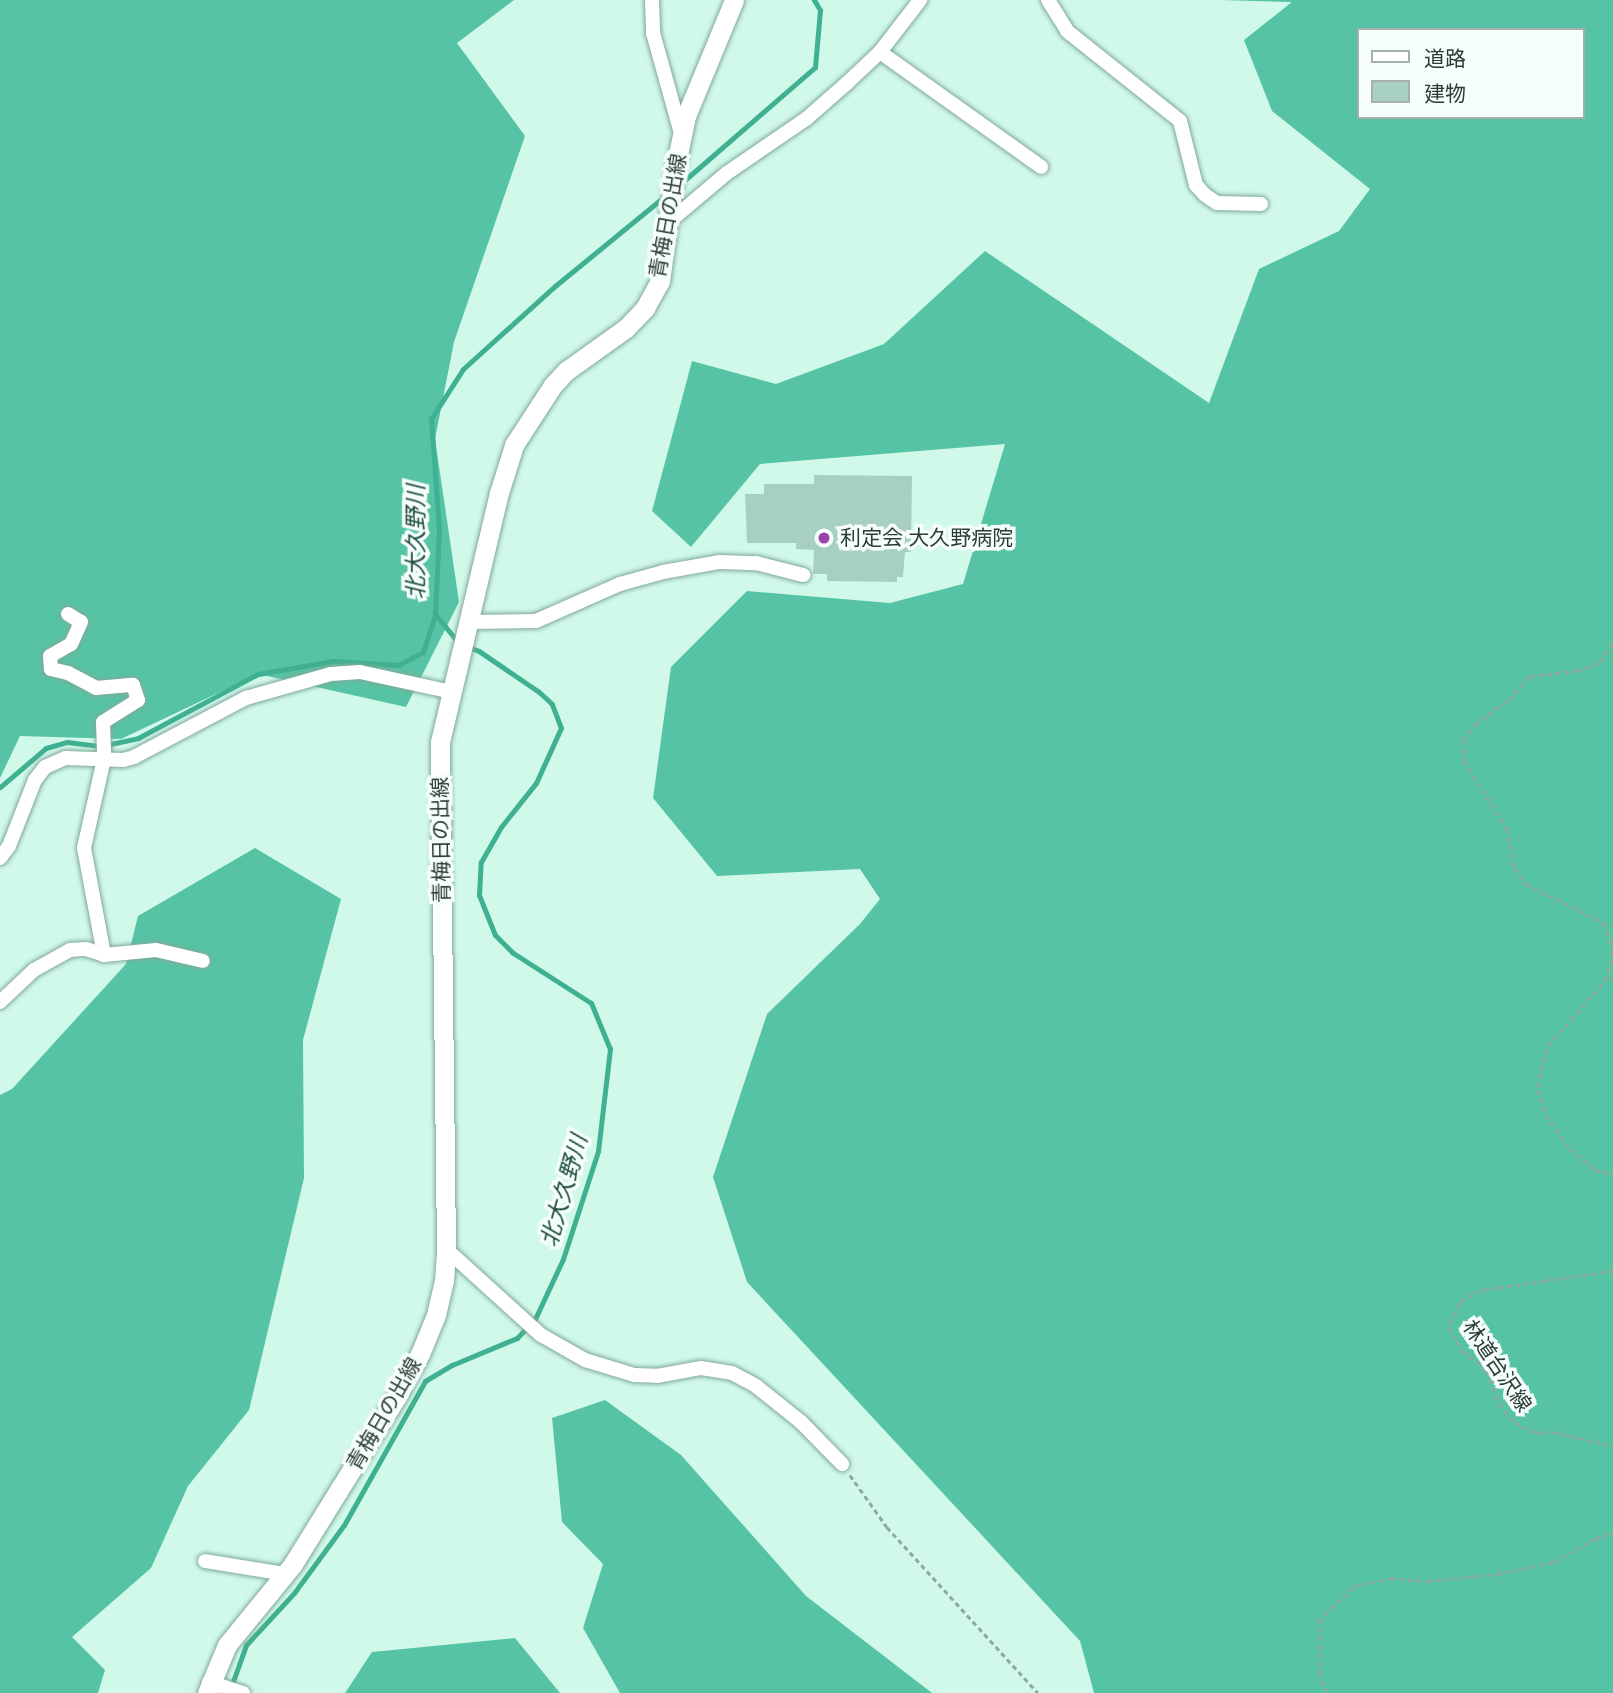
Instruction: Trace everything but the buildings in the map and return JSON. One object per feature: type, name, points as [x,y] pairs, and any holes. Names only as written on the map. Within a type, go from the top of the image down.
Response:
[{"type":"main road","name":"青梅日の出線","points":[[212,1687],[226,1645],[285,1574],[420,1354],[439,1304],[446,1249],[440,754],[452,692],[499,493],[514,445],[537,406],[566,371],[626,328],[645,308],[660,281],[682,137],[705,66],[734,0]]},
{"type":"street","points":[[652,0],[653,33],[682,137]]},
{"type":"street","points":[[671,213],[806,119],[880,52],[920,0]]},
{"type":"street","points":[[1048,0],[1067,31],[1180,121],[1196,185],[1205,195],[1217,203],[1261,204]]},
{"type":"street","points":[[880,52],[1041,167]]},
{"type":"street","points":[[468,630],[536,621],[620,584],[663,572],[720,562],[756,563],[803,575]]},
{"type":"street","points":[[68,614],[81,622],[71,644],[50,656],[51,669],[68,673],[96,688],[133,685],[138,700],[103,722],[104,759],[84,848],[104,955]]},
{"type":"street","points":[[0,858],[9,846],[26,797],[46,767],[65,758],[134,757],[235,702],[308,678],[360,672],[452,692]]},
{"type":"street","points":[[0,1002],[34,970],[70,950],[86,949],[104,955],[156,950],[203,961]]},
{"type":"street","points":[[446,1249],[538,1332],[585,1360],[634,1375],[657,1376],[701,1368],[732,1373],[756,1387],[801,1422],[842,1464]]},
{"type":"street","points":[[205,1561],[285,1574]]},
{"type":"street","points":[[212,1687],[243,1693]]},
{"type":"path","points":[[1613,644],[1598,664],[1577,671],[1529,677],[1507,702],[1470,731],[1464,740],[1464,761],[1507,828],[1514,868],[1526,884],[1604,923],[1613,950],[1608,978],[1546,1049],[1538,1090],[1546,1115],[1570,1149],[1595,1170],[1613,1174]]},
{"type":"path","name":"林道台沢線","points":[[1613,1271],[1479,1291],[1460,1303],[1449,1327],[1463,1351],[1488,1371],[1499,1404],[1515,1423],[1536,1433],[1554,1432],[1613,1446]]},
{"type":"path","points":[[842,1464],[887,1527],[1038,1693]]},
{"type":"path","points":[[1328,1693],[1319,1675],[1319,1621],[1354,1586],[1391,1578],[1428,1581],[1498,1574],[1553,1562],[1596,1538],[1613,1532]]},
{"type":"green space","points":[[0,0],[514,0],[457,43],[525,136],[454,342],[435,439],[459,602],[406,707],[258,674],[121,739],[20,736],[0,778]]},
{"type":"green space","points":[[1221,0],[1613,0],[1613,1693],[1094,1693],[1080,1641],[747,1282],[713,1177],[767,1014],[860,924],[880,899],[860,869],[717,876],[653,798],[671,667],[747,591],[890,603],[963,584],[1005,444],[760,464],[691,547],[652,511],[692,361],[776,384],[884,344],[985,251],[1209,403],[1259,269],[1339,231],[1370,189],[1272,111],[1244,40],[1292,2]]},
{"type":"green space","points":[[255,848],[341,899],[303,1040],[304,1178],[249,1410],[188,1486],[151,1568],[72,1637],[105,1670],[98,1693],[0,1693],[0,1095],[12,1089],[126,964],[138,916]]},
{"type":"green space","points":[[605,1400],[681,1455],[806,1596],[932,1693],[620,1693],[583,1628],[603,1564],[562,1522],[552,1418]]},
{"type":"green space","points":[[515,1638],[560,1693],[345,1693],[372,1652]]},
{"type":"waterway","name":"北大久野川","points":[[679,185],[815,67],[820,10],[814,0]]},
{"type":"waterway","name":"北大久野川","points":[[457,641],[435,614],[439,530],[431,419],[463,369],[555,286],[666,195]]},
{"type":"waterway","points":[[0,787],[46,748],[67,742],[101,746],[138,738],[258,674],[333,661],[398,665],[423,652],[435,614]]},
{"type":"waterway","name":"北大久野川","points":[[231,1687],[246,1645],[294,1593],[344,1525],[425,1381],[452,1365],[517,1338],[535,1319],[563,1259],[598,1151],[610,1049],[591,1003],[513,953],[495,935],[479,895],[481,862],[501,827],[536,783],[561,728],[552,704],[539,692],[479,651],[466,646]]},
{"type":"place","name":"利定会 大久野病院","points":[[824,538]]}]
